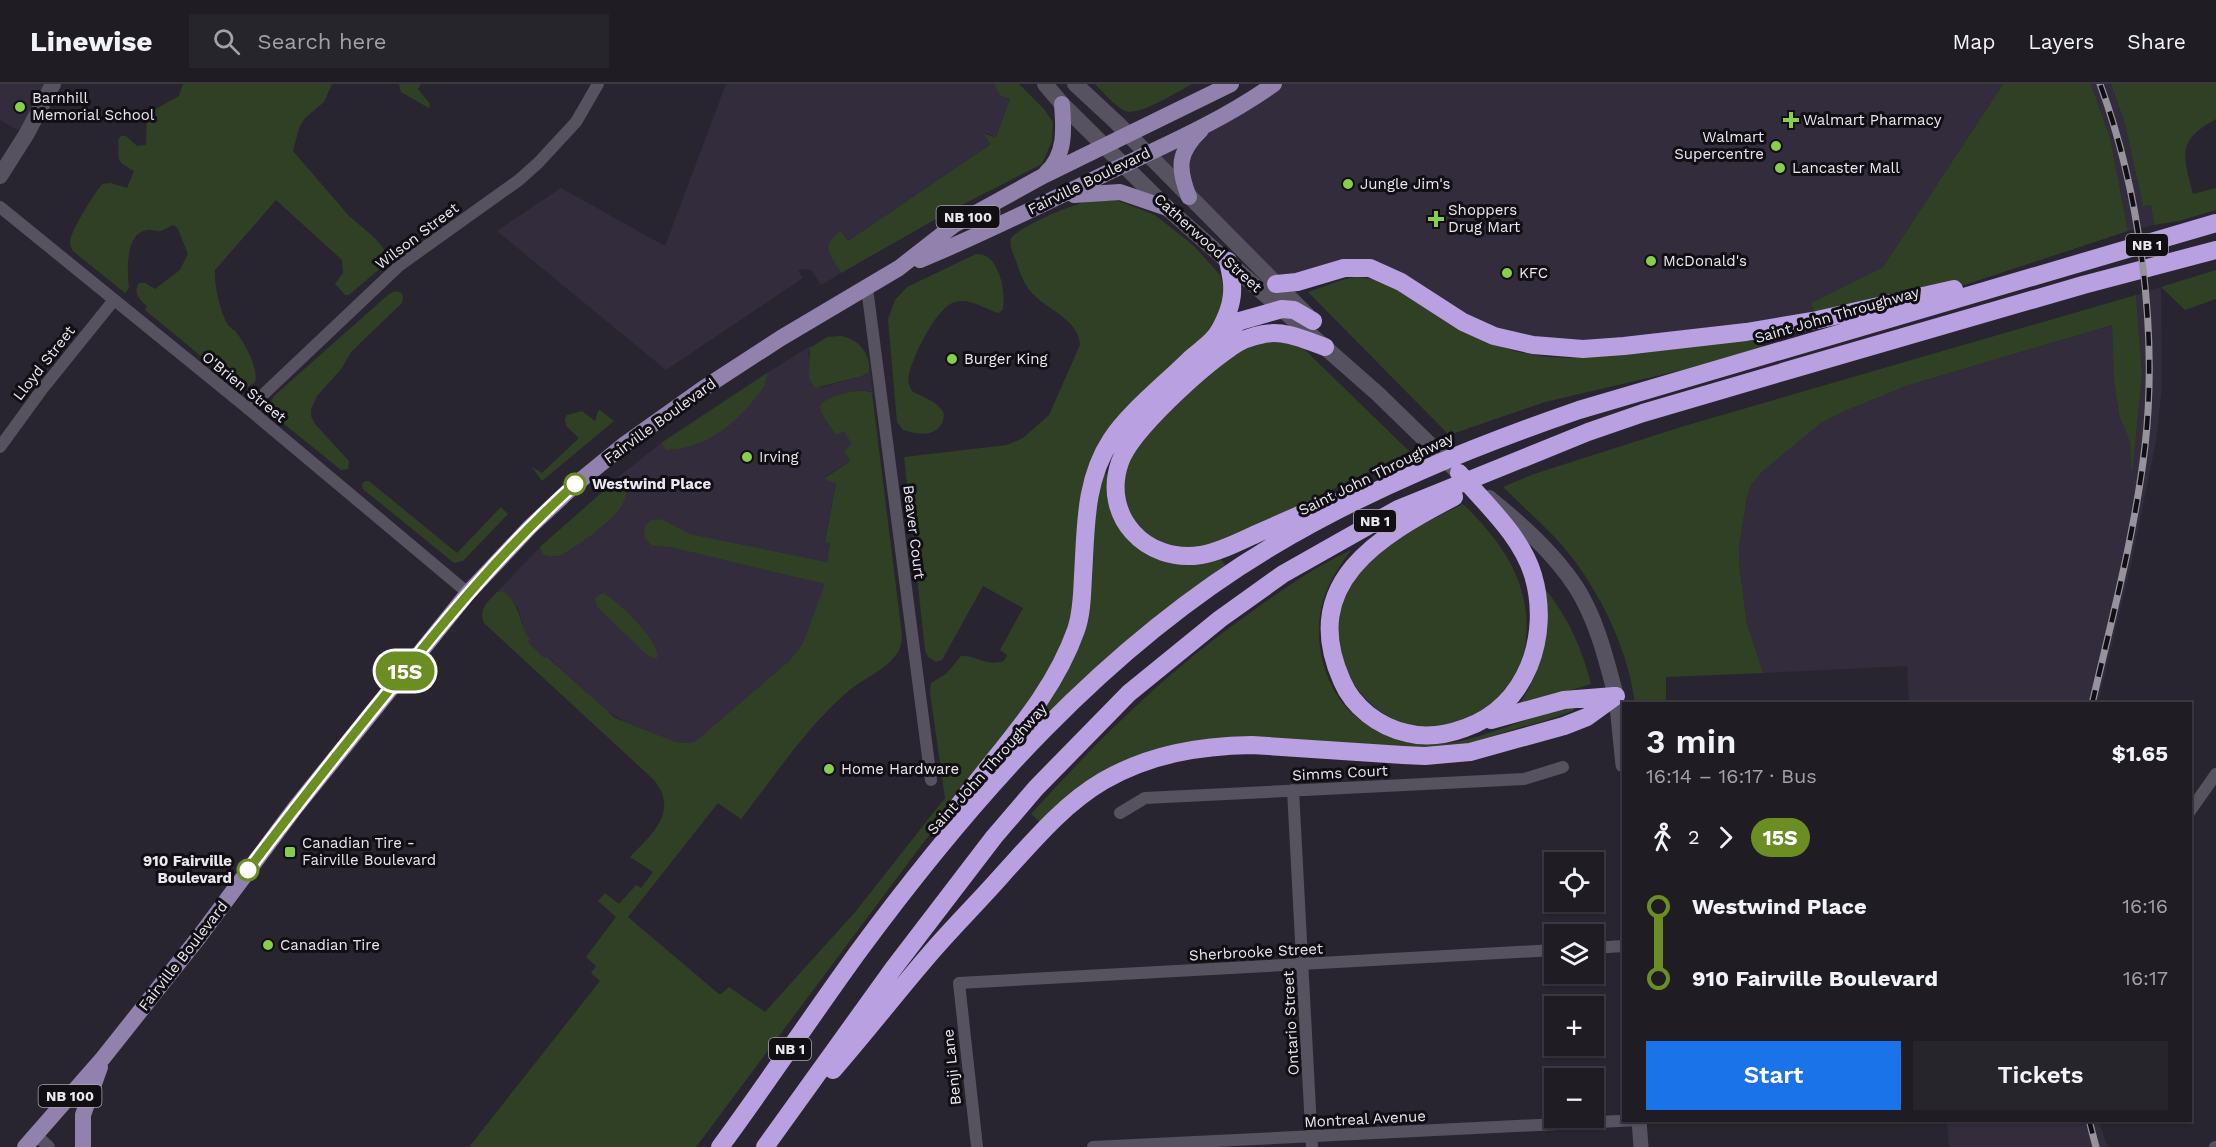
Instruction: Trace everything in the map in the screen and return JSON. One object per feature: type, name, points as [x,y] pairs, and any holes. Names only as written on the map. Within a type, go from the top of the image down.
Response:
[{"type":"highway","name":"Saint John Throughway","points":[[720,1147],[859,951],[967,814],[1011,765],[1068,705],[1159,626],[1222,579],[1300,530],[1385,486],[1484,443],[1638,392],[2216,223]]},
{"type":"highway","name":"NB 1","points":[[766,1147],[893,969],[994,837],[1036,788],[1129,693],[1220,619],[1283,574],[1398,509],[1588,432],[1654,410],[2083,285],[2216,250]]},
{"type":"highway","points":[[1215,338],[1231,302],[1233,282],[1228,261]]},
{"type":"highway","points":[[1276,284],[1298,282],[1344,268],[1370,268],[1383,272],[1463,322],[1494,336],[1533,345],[1582,349],[1624,346],[1780,326],[2077,264]]},
{"type":"highway","points":[[859,951],[955,808],[1045,695],[1066,656],[1077,627],[1082,601],[1086,516],[1090,491],[1101,457],[1122,424],[1215,338],[1240,321],[1282,309],[1294,310],[1313,321]]},
{"type":"highway","points":[[1325,347],[1290,334],[1263,334],[1246,339],[1231,347],[1171,398],[1127,445],[1116,477],[1119,509],[1126,524],[1137,537],[1153,549],[1167,555],[1202,555],[1246,539],[1392,475],[1484,443]]},
{"type":"highway","points":[[1548,448],[1416,516],[1370,548],[1347,575],[1337,592],[1330,622],[1330,644],[1334,661],[1346,691],[1371,717],[1405,733],[1423,735],[1453,732],[1564,700],[1616,696]]},
{"type":"highway","points":[[1457,472],[1507,521],[1533,573],[1537,592],[1538,633],[1528,671],[1517,691],[1503,707],[1480,723]]},
{"type":"highway","points":[[766,1147],[951,931],[1050,823],[1072,803],[1103,781],[1158,757],[1215,746],[1252,745],[1425,756],[1470,752],[1564,726],[1587,717],[1616,696]]},
{"type":"main road","points":[[0,177],[53,84]]},
{"type":"main road","name":"Catherwood Street","points":[[1045,84],[1062,104],[1167,208],[1378,394],[1457,472]]},
{"type":"main road","name":"Catherwood Street","points":[[1075,84],[1129,135],[1333,341],[1378,394]]},
{"type":"main road","name":"Fairville Boulevard","points":[[31,1141],[103,1058],[199,937],[295,808],[468,593],[551,506],[625,444],[735,368],[899,268],[954,225],[1043,176],[1231,84]]},
{"type":"main road","name":"Fairville Boulevard","points":[[899,268],[966,241],[1053,200],[1211,122],[1274,84]]},
{"type":"main road","points":[[1043,176],[1054,164],[1063,144],[1062,104]]},
{"type":"main road","points":[[1189,196],[1182,179],[1180,163],[1192,139],[1211,122]]},
{"type":"main road","points":[[1053,200],[1084,193],[1120,192],[1167,208]]},
{"type":"main road","points":[[1507,521],[1555,559],[1576,587],[1598,633],[1616,696]]},
{"type":"main road","points":[[83,1147],[83,1115],[103,1058]]},
{"type":"street","name":"Wilson Street","points":[[248,409],[400,265],[519,180],[538,163],[576,122],[598,84]]},
{"type":"street","name":"O'Brien Street","points":[[0,207],[248,409],[468,593]]},
{"type":"street","name":"Beaver Court","points":[[867,288],[931,780]]},
{"type":"street","name":"Lloyd Street","points":[[0,447],[43,388],[114,300]]},
{"type":"street","points":[[1616,696],[1622,755]]},
{"type":"street","name":"Simms Court","points":[[1120,813],[1145,798],[1524,779],[1563,767]]},
{"type":"street","points":[[2192,808],[2216,774]]},
{"type":"street","name":"Ontario Street","points":[[1293,790],[1311,1142]]},
{"type":"street","points":[[1604,947],[1622,946]]},
{"type":"street","name":"Sherbrooke Street","points":[[959,983],[1544,951]]},
{"type":"street","name":"Benji Lane","points":[[959,983],[976,1147]]},
{"type":"street","name":"Montreal Avenue","points":[[1093,1147],[1311,1142],[1622,1121]]},
{"type":"street","points":[[1639,1122],[1641,1147]]},
{"type":"street","points":[[31,1141],[49,1147]]},
{"type":"shaded area","name":"Barnhill Memorial School","points":[[0,84],[53,84],[26,135],[0,120]]},
{"type":"shaded area","points":[[726,84],[994,84],[1010,99],[996,137],[986,133],[991,144],[848,241],[828,246],[829,253],[841,273],[821,285],[812,271],[807,269],[798,271],[803,278],[666,370],[497,231],[561,188],[665,246]]},
{"type":"shaded area","points":[[1274,84],[2003,84],[1883,267],[1811,303],[1817,320],[1624,346],[1512,341],[1383,272],[1276,284],[1147,153]]},
{"type":"shaded area","points":[[2091,84],[2111,84],[2125,124],[2143,206],[2151,205],[2154,225],[2128,231],[2110,138]]},
{"type":"shaded area","points":[[2161,287],[2162,388],[2156,441],[2130,569],[2098,702],[1909,702],[1907,666],[1763,673],[1747,623],[1739,565],[1739,546],[1747,497],[1751,485],[1763,471],[1821,423],[1845,411],[1909,385],[2112,325],[2114,380],[2119,415],[2130,442],[2133,464],[2142,374],[2136,295]]},
{"type":"shaded area","points":[[812,345],[808,354],[820,388],[865,375],[870,370],[870,366],[873,395],[870,391],[860,390],[836,435],[844,430],[853,444],[850,461],[826,476],[826,480],[836,482],[825,541],[830,543],[827,562],[690,534],[662,519],[651,520],[655,547],[670,547],[826,584],[802,645],[789,661],[696,741],[676,742],[623,721],[605,710],[548,657],[545,660],[528,642],[530,639],[518,608],[504,591],[497,592],[540,547],[542,552],[553,557],[560,555],[603,527],[618,509],[626,494],[622,480],[617,478],[661,443],[668,450],[689,445],[767,380],[767,373]]},
{"type":"shaded area","points":[[1947,1122],[2098,1122],[2108,1147],[1949,1147]]},
{"type":"green space","points":[[183,84],[332,84],[324,102],[305,118],[299,128],[293,151],[349,216],[376,239],[391,259],[349,295],[345,295],[335,284],[343,273],[342,260],[276,200],[215,270],[222,313],[228,325],[242,341],[255,370],[255,382],[248,387],[235,384],[145,310],[147,306],[138,296],[139,283],[145,283],[155,289],[180,270],[188,254],[178,229],[174,225],[161,231],[147,230],[135,238],[129,254],[129,288],[125,293],[73,251],[70,245],[79,220],[102,184],[110,183],[127,188],[134,171],[119,159],[118,140],[121,136],[126,136],[137,146],[146,145],[147,114],[179,96]]},
{"type":"green space","points":[[399,84],[421,84],[418,89],[430,104],[429,108],[401,92]]},
{"type":"green space","points":[[994,84],[1019,84],[1044,109],[1053,122],[1052,141],[1042,164],[950,211],[841,273],[830,255],[828,246],[834,236],[841,231],[848,241],[991,144],[984,134],[996,137],[1010,99],[1000,95]]},
{"type":"green space","points":[[1095,84],[1192,84],[1147,108],[1129,112],[1116,105]]},
{"type":"green space","points":[[2003,84],[2091,84],[2110,138],[2128,231],[1946,291],[1817,320],[1811,303],[1883,267]]},
{"type":"green space","points":[[2111,84],[2216,84],[2216,119],[2194,135],[2186,150],[2185,159],[2193,194],[2216,188],[2216,210],[2179,221],[2154,225],[2151,205],[2143,206],[2125,124]]},
{"type":"green space","points":[[1116,200],[1155,215],[1194,246],[1220,275],[1225,302],[1213,327],[1112,427],[1075,603],[1061,654],[989,761],[923,843],[696,1147],[469,1147],[600,981],[591,973],[596,966],[586,957],[616,917],[598,901],[605,893],[619,904],[636,885],[641,888],[653,872],[630,857],[660,822],[664,802],[654,780],[484,623],[482,614],[485,606],[497,592],[504,591],[517,609],[530,639],[528,642],[615,718],[676,742],[696,741],[789,661],[802,645],[825,584],[670,547],[652,546],[644,537],[645,526],[651,520],[662,519],[690,534],[827,562],[830,543],[825,542],[836,483],[825,478],[850,461],[844,451],[852,444],[844,431],[836,435],[821,412],[820,406],[829,399],[844,394],[860,391],[872,393],[902,635],[901,645],[884,667],[851,689],[820,718],[741,819],[718,803],[628,917],[720,995],[729,987],[765,1012],[856,911],[945,798],[930,692],[931,683],[946,674],[961,656],[992,663],[1004,661],[1007,655],[1000,650],[1023,608],[983,586],[942,660],[936,662],[928,657],[925,650],[904,457],[1007,445],[1023,438],[1049,415],[1080,345],[1079,337],[1069,322],[1039,300],[1027,287],[1012,250],[1011,238],[1047,216],[1070,207],[1091,201]]},
{"type":"green space","points":[[976,254],[990,259],[999,274],[1002,284],[1003,309],[999,313],[970,302],[960,301],[941,312],[921,344],[908,378],[912,391],[938,406],[944,416],[943,421],[939,428],[930,433],[903,430],[897,422],[888,319],[895,300],[907,287]]},
{"type":"green space","points":[[2216,270],[2216,299],[2185,310],[2161,287]]},
{"type":"green space","points":[[1357,277],[1380,280],[1492,344],[1518,352],[1572,358],[1763,337],[1762,348],[1682,370],[1545,402],[1449,435],[1308,292]]},
{"type":"green space","points":[[396,291],[402,293],[402,303],[351,352],[342,368],[317,396],[311,409],[311,416],[315,424],[349,461],[348,469],[341,470],[273,415],[271,403],[275,395],[389,294]]},
{"type":"green space","points":[[2136,295],[2142,374],[2132,476],[2130,442],[2119,415],[2114,380],[2112,325],[1909,385],[1845,411],[1821,423],[1763,471],[1751,485],[1747,497],[1739,546],[1739,565],[1747,623],[1763,673],[1666,677],[1666,702],[1635,702],[1621,646],[1596,593],[1566,550],[1503,487],[1534,474],[1681,427]]},
{"type":"green space","points":[[841,336],[853,340],[866,353],[869,372],[862,376],[815,388],[809,378],[810,348],[827,337]]},
{"type":"green space","points":[[1268,341],[1295,344],[1304,349],[1410,452],[1223,542],[1188,550],[1161,546],[1128,517],[1122,488],[1127,461],[1145,435],[1216,367],[1241,349]]},
{"type":"green space","points":[[767,373],[764,386],[747,408],[717,434],[680,449],[666,450],[661,443]]},
{"type":"green space","points":[[600,410],[614,421],[542,481],[532,467],[542,473],[579,438],[566,426],[567,415],[582,411],[595,421]]},
{"type":"green space","points":[[1101,473],[1109,475],[1127,537],[1219,556],[1225,565],[1052,713],[1045,706],[1072,663]]},
{"type":"green space","points":[[617,479],[626,483],[627,492],[624,502],[611,519],[565,553],[553,556],[543,554],[540,547]]},
{"type":"green space","points":[[369,481],[457,553],[501,507],[508,514],[463,561],[454,563],[363,489],[362,484]]},
{"type":"green space","points":[[1463,504],[1491,535],[1513,568],[1525,605],[1527,625],[1523,657],[1515,676],[1503,693],[1479,712],[1448,725],[1418,727],[1400,722],[1383,713],[1369,702],[1347,672],[1341,654],[1339,631],[1342,601],[1361,570],[1382,548],[1404,534]]},
{"type":"green space","points":[[1351,550],[1326,591],[1320,615],[1319,633],[1325,670],[1343,703],[1355,716],[1379,730],[1414,742],[1431,744],[1466,740],[1556,711],[1573,708],[1574,710],[1456,748],[1188,743],[1040,822],[1031,814],[1110,731],[1192,657],[1289,586],[1325,563]]},
{"type":"green space","points":[[1543,590],[1546,590],[1568,623],[1579,647],[1591,684],[1517,707],[1538,665],[1542,637]]},
{"type":"green space","points":[[603,593],[637,622],[653,642],[657,658],[650,657],[644,652],[597,607],[595,598]]},
{"type":"railway","points":[[2092,702],[2122,575],[2141,479],[2148,402],[2149,356],[2147,309],[2135,216],[2126,170],[2100,84]]},
{"type":"railway","points":[[2090,1122],[2096,1147]]},
{"type":"bus line","name":"15S","points":[[248,870],[468,593],[504,553],[575,484]]},
{"type":"place","name":"Barnhill Memorial School","points":[[20,107]]},
{"type":"place","name":"Walmart Pharmacy","points":[[1791,120]]},
{"type":"place","name":"Walmart Supercentre","points":[[1776,146]]},
{"type":"place","name":"Lancaster Mall","points":[[1780,168]]},
{"type":"place","name":"Jungle Jim's","points":[[1348,184]]},
{"type":"place","name":"Shoppers Drug Mart","points":[[1436,219]]},
{"type":"place","name":"McDonald's","points":[[1651,261]]},
{"type":"place","name":"KFC","points":[[1507,273]]},
{"type":"place","name":"Burger King","points":[[952,359]]},
{"type":"place","name":"Irving","points":[[747,457]]},
{"type":"place","name":"Westwind Place","points":[[575,484]]},
{"type":"place","name":"Home Hardware","points":[[829,769]]},
{"type":"place","name":"Canadian Tire - Fairville Boulevard","points":[[290,852]]},
{"type":"place","name":"910 Fairville Boulevard","points":[[248,870]]},
{"type":"place","name":"Canadian Tire","points":[[268,945]]}]
